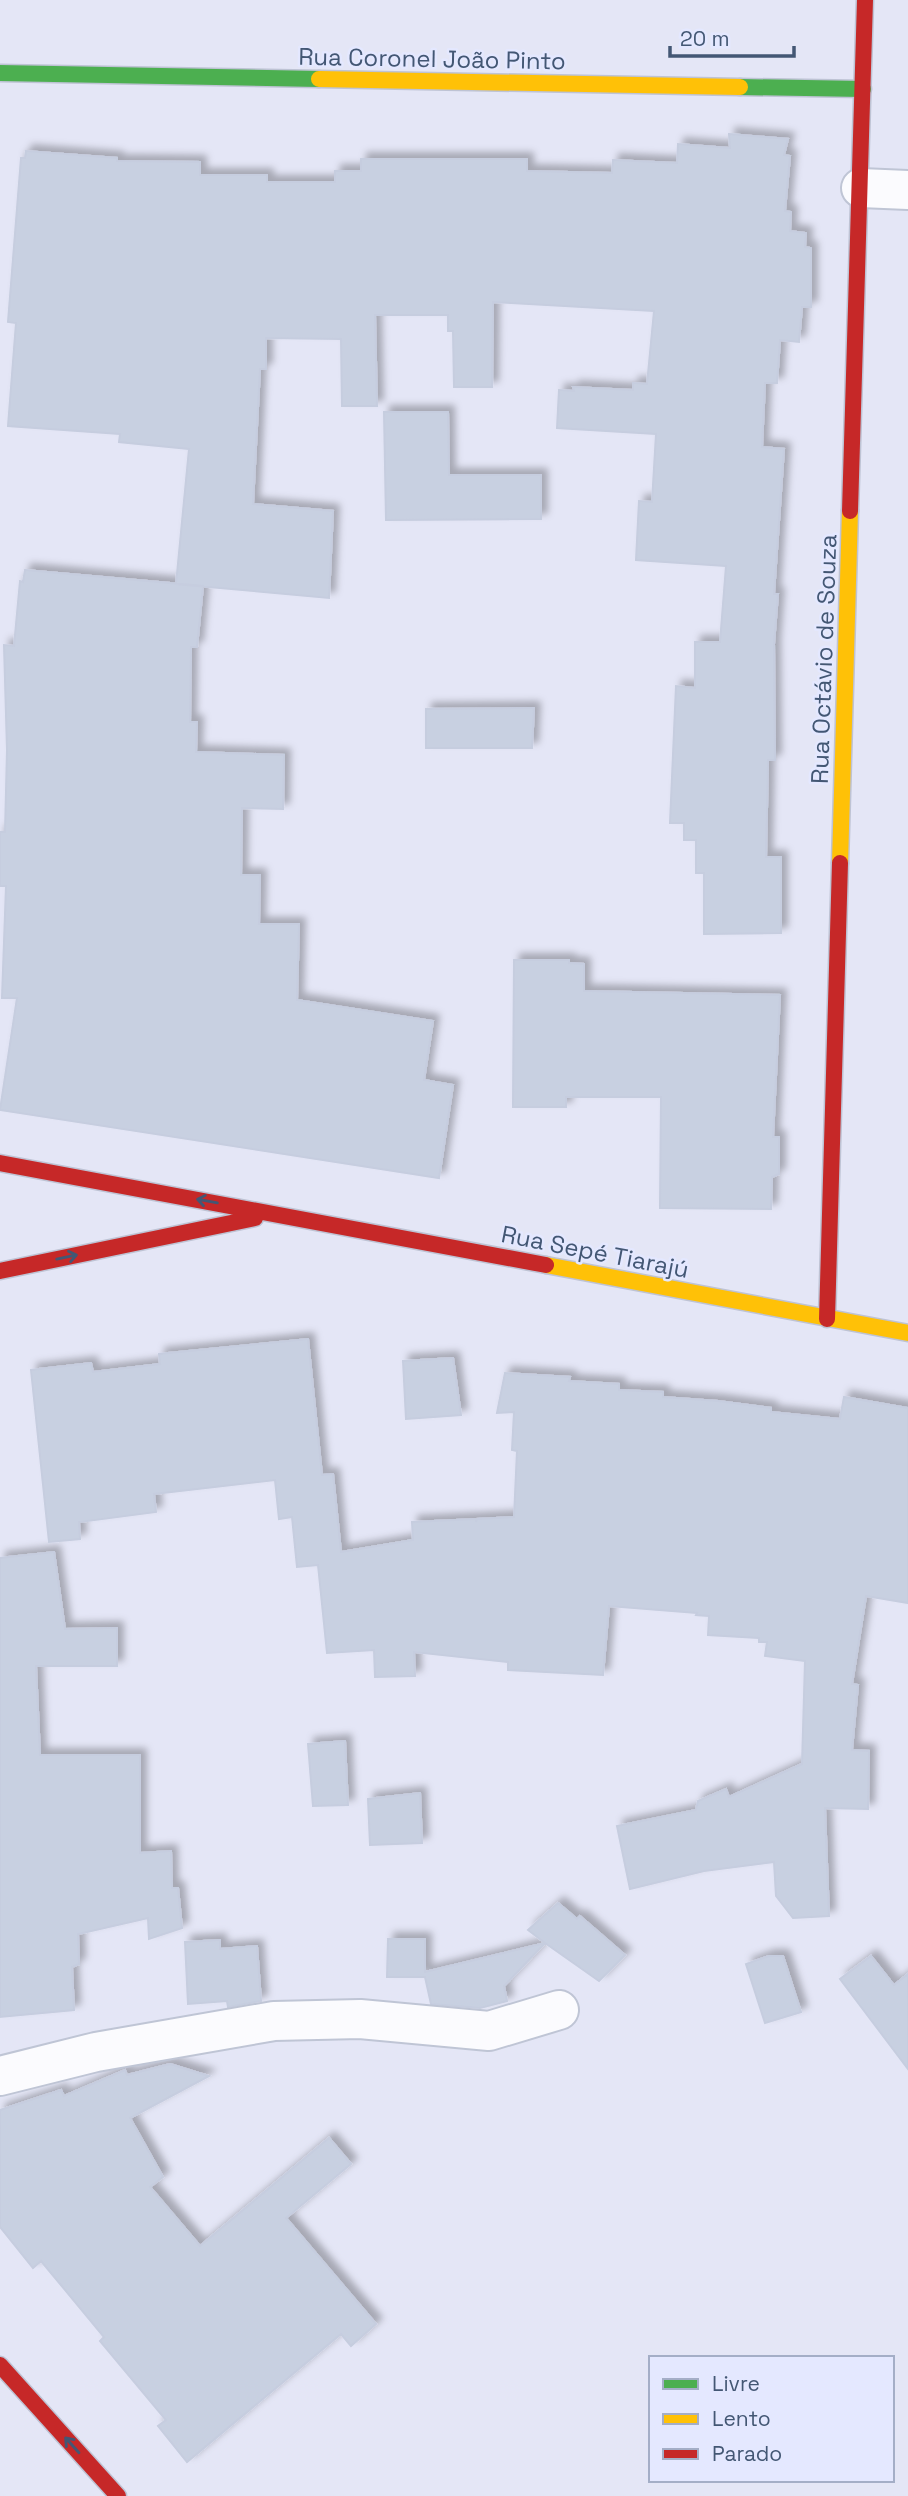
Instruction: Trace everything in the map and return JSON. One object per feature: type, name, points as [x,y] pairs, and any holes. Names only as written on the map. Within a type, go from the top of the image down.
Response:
[{"type":"street","name":"Rua Octávio de Souza","points":[[827,1319],[865,0]]},
{"type":"street","name":"Rua Coronel João Pinto","points":[[0,74],[863,89]]},
{"type":"street","points":[[861,188],[908,190]]},
{"type":"street","name":"Rua Sepé Tiarajú","points":[[0,1163],[908,1333]]},
{"type":"street","name":"Rua Sepé Tiarajú","points":[[0,1271],[275,1213]]},
{"type":"street","points":[[0,2076],[96,2052],[274,2021],[360,2019],[489,2031],[559,2010]]},
{"type":"street","points":[[0,2365],[118,2496]]},
{"type":"building","points":[[729,134],[788,139],[784,155],[790,156],[785,211],[791,212],[790,231],[806,233],[805,247],[811,248],[811,307],[802,307],[799,342],[780,340],[777,383],[765,383],[762,447],[784,449],[774,594],[778,594],[774,644],[775,760],[768,760],[766,857],[781,857],[781,933],[704,934],[704,873],[696,873],[696,840],[684,840],[684,823],[670,823],[676,686],[695,688],[695,642],[720,642],[726,566],[636,560],[639,501],[652,502],[656,434],[557,428],[559,390],[574,391],[573,387],[633,390],[633,383],[647,384],[654,311],[493,302],[492,387],[454,387],[453,331],[448,331],[448,315],[375,315],[377,406],[342,406],[341,339],[266,338],[266,369],[260,369],[253,504],[333,511],[329,598],[176,584],[189,449],[119,442],[120,434],[8,426],[16,323],[8,322],[21,158],[25,158],[26,151],[117,158],[117,161],[200,162],[200,175],[267,175],[267,182],[335,182],[335,171],[361,171],[361,159],[527,159],[527,171],[612,173],[613,160],[677,163],[678,144],[730,148]]},
{"type":"building","points":[[384,412],[448,412],[449,475],[541,475],[541,519],[386,520]]},
{"type":"building","points":[[25,570],[203,586],[197,647],[191,647],[190,722],[197,722],[196,752],[284,755],[283,809],[242,808],[241,875],[260,875],[259,924],[299,924],[297,1000],[433,1021],[424,1080],[453,1085],[439,1178],[0,1110],[17,998],[2,998],[6,886],[0,886],[0,832],[5,832],[7,750],[4,645],[14,646],[20,581],[23,582]]},
{"type":"building","points":[[534,708],[532,748],[426,748],[426,709]]},
{"type":"building","points":[[514,960],[569,960],[569,963],[584,964],[584,991],[780,995],[773,1137],[779,1137],[779,1174],[772,1177],[771,1209],[660,1208],[661,1097],[566,1097],[566,1107],[513,1107]]},
{"type":"building","points":[[308,1339],[322,1475],[333,1474],[341,1552],[413,1540],[412,1522],[476,1519],[476,1522],[477,1519],[514,1517],[517,1451],[512,1450],[514,1412],[497,1413],[505,1373],[570,1377],[569,1381],[619,1384],[619,1390],[663,1392],[663,1397],[718,1401],[771,1408],[771,1412],[840,1419],[844,1397],[908,1408],[908,1603],[866,1596],[852,1684],[858,1685],[852,1750],[869,1751],[868,1809],[825,1808],[829,1916],[793,1918],[776,1896],[774,1862],[704,1871],[630,1889],[617,1826],[696,1810],[698,1801],[726,1789],[729,1797],[802,1764],[805,1661],[765,1656],[767,1642],[759,1642],[759,1638],[708,1635],[709,1616],[696,1615],[697,1613],[609,1606],[603,1675],[508,1670],[508,1662],[414,1652],[415,1676],[375,1677],[374,1650],[327,1653],[318,1565],[297,1567],[292,1517],[279,1519],[275,1480],[154,1494],[156,1512],[79,1522],[80,1539],[49,1542],[31,1370],[91,1363],[93,1372],[160,1364],[159,1354]]},
{"type":"building","points":[[453,1358],[461,1415],[406,1419],[403,1361]]},
{"type":"building","points":[[54,1552],[65,1629],[117,1628],[117,1666],[36,1666],[40,1755],[140,1755],[140,1853],[171,1851],[172,1888],[178,1888],[182,1928],[149,1939],[148,1918],[78,1934],[79,1964],[72,1967],[74,2010],[0,2017],[0,1558]]},
{"type":"building","points":[[345,1741],[348,1805],[313,1806],[308,1744]]},
{"type":"building","points":[[420,1793],[422,1843],[370,1845],[368,1799]]},
{"type":"building","points":[[558,1903],[577,1919],[580,1916],[625,1955],[599,1981],[528,1930]]},
{"type":"building","points":[[388,1939],[425,1939],[425,1972],[545,1943],[504,1986],[507,2001],[480,2008],[431,2004],[425,1977],[387,1977]]},
{"type":"building","points":[[220,1940],[220,1949],[257,1946],[261,2001],[228,2007],[227,2001],[188,2004],[185,1942]]},
{"type":"building","points":[[769,1956],[783,1956],[801,2012],[765,2023],[746,1964]]},
{"type":"building","points":[[871,1956],[894,1985],[908,1974],[908,2069],[840,1979]]},
{"type":"building","points":[[170,2064],[209,2076],[130,2118],[163,2177],[150,2187],[200,2246],[329,2138],[351,2164],[286,2218],[376,2324],[351,2346],[341,2334],[187,2462],[158,2426],[166,2420],[100,2341],[104,2337],[41,2261],[33,2268],[0,2227],[0,2110],[61,2090],[64,2096],[125,2070],[127,2075]]},
{"type":"traffic: fast","points":[[0,73],[319,79]]},
{"type":"traffic: fast","points":[[740,87],[863,89]]},
{"type":"traffic: slow","points":[[319,79],[740,87]]},
{"type":"traffic: slow","points":[[840,863],[850,511]]},
{"type":"traffic: slow","points":[[546,1265],[908,1333]]},
{"type":"traffic: jam","points":[[850,511],[865,0]]},
{"type":"traffic: jam","points":[[827,1319],[840,863]]},
{"type":"traffic: jam","points":[[0,1163],[546,1265]]},
{"type":"traffic: jam","points":[[0,1271],[255,1218]]},
{"type":"traffic: jam","points":[[0,2365],[118,2496]]}]
